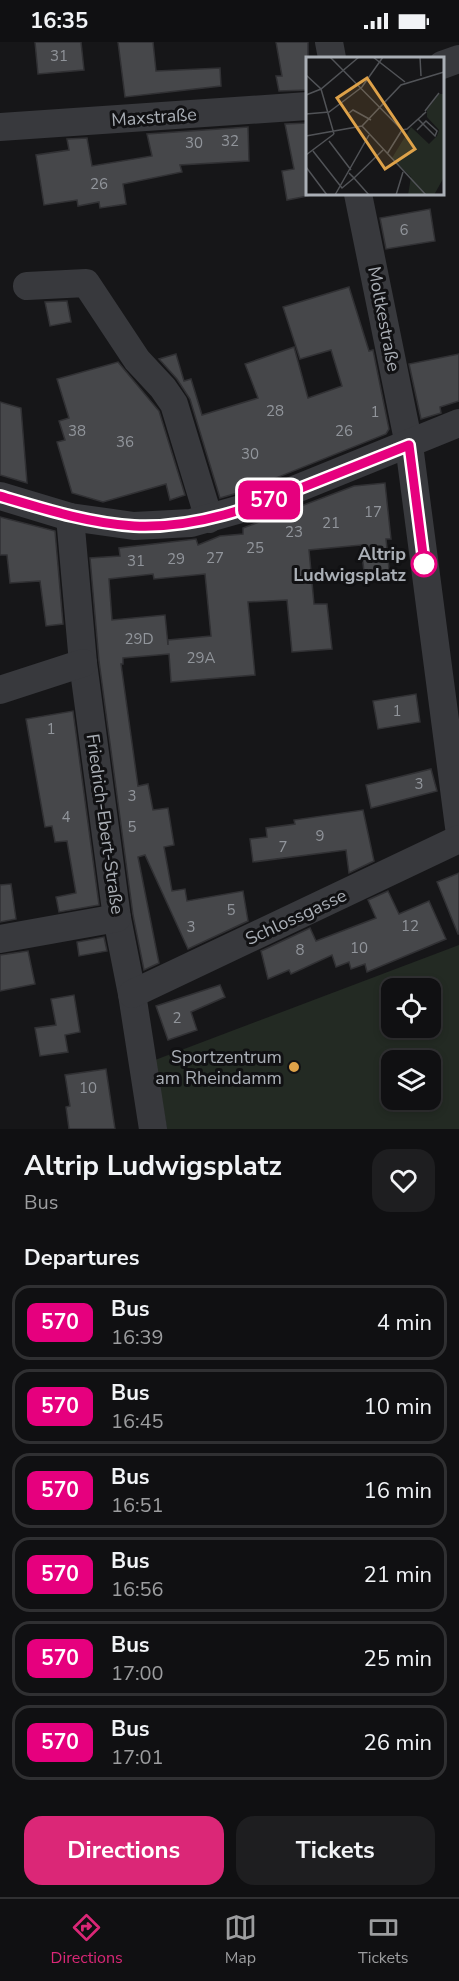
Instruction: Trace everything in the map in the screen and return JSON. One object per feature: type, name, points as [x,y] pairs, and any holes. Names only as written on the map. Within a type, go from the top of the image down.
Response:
[{"type":"street","points":[[329,42],[332,57]]},
{"type":"street","points":[[444,64],[459,59]]},
{"type":"street","name":"Maxstraße","points":[[0,127],[306,106]]},
{"type":"street","name":"Moltkestraße","points":[[358,195],[409,445],[459,827]]},
{"type":"street","points":[[27,286],[86,283],[137,360],[163,388],[174,404],[209,519]]},
{"type":"street","points":[[0,496],[70,517],[134,526],[192,524],[259,504],[459,423]]},
{"type":"street","name":"Friedrich-Ebert-Straße","points":[[70,517],[83,663],[117,918],[132,994],[153,1129]]},
{"type":"street","points":[[0,690],[83,663]]},
{"type":"street","name":"Schlossgasse","points":[[132,994],[459,839]]},
{"type":"street","points":[[0,939],[117,918]]},
{"type":"shaded area","name":"Sportzentrum am Rheindamm","points":[[459,945],[459,1129],[167,1129],[155,1060]]},
{"type":"building","points":[[35,42],[81,42],[84,70],[38,74]]},
{"type":"building","points":[[118,42],[153,42],[156,71],[220,68],[221,86],[125,97]]},
{"type":"building","points":[[276,42],[308,42],[306,90],[279,91],[276,76],[282,76]]},
{"type":"building","points":[[306,123],[306,195],[308,195],[287,200],[282,171],[294,169],[285,124]]},
{"type":"building","points":[[248,127],[249,161],[180,165],[182,172],[123,184],[126,204],[100,208],[99,202],[78,206],[77,200],[44,205],[36,155],[69,150],[67,139],[87,138],[92,166],[152,156],[147,134]]},
{"type":"building","points":[[430,209],[435,241],[386,249],[380,218]]},
{"type":"building","points":[[349,287],[369,351],[373,350],[389,429],[386,434],[241,492],[220,498],[190,399],[177,379],[159,359],[176,354],[184,381],[191,379],[202,415],[258,398],[245,364],[294,347],[308,398],[342,386],[331,350],[300,359],[283,307]]},
{"type":"building","points":[[67,301],[71,322],[50,326],[45,302]]},
{"type":"building","points":[[459,354],[459,401],[440,407],[441,413],[421,419],[409,364]]},
{"type":"building","points":[[118,362],[159,411],[185,495],[170,500],[166,484],[103,502],[72,493],[57,442],[65,440],[59,421],[69,418],[57,379]]},
{"type":"building","points":[[0,402],[21,408],[27,483],[0,475]]},
{"type":"building","points":[[385,483],[391,539],[386,539],[390,579],[365,581],[361,545],[309,550],[314,604],[327,604],[332,649],[292,652],[287,600],[248,602],[255,675],[171,682],[169,654],[123,658],[123,664],[121,664],[138,786],[148,784],[153,810],[168,808],[174,845],[164,847],[172,891],[185,889],[187,901],[243,891],[248,921],[188,949],[145,855],[138,857],[159,963],[144,970],[133,915],[99,661],[90,558],[120,556],[119,548],[196,539],[198,545],[220,536],[243,534],[243,528],[354,486]],"holes":[[[153,574],[154,579],[205,574],[211,636],[168,640],[168,645],[165,615],[112,620],[109,579]]]},
{"type":"building","points":[[0,517],[55,531],[63,624],[46,626],[40,581],[10,583],[7,555],[0,555]]},
{"type":"building","points":[[416,694],[420,722],[378,729],[373,701]]},
{"type":"building","points":[[73,711],[99,905],[59,912],[56,897],[76,893],[67,841],[55,842],[52,826],[45,827],[26,719]]},
{"type":"building","points":[[431,769],[437,791],[371,808],[366,785]]},
{"type":"building","points":[[363,810],[374,861],[349,873],[346,850],[253,862],[250,839],[267,837],[266,828],[295,824],[294,820]]},
{"type":"building","points":[[459,873],[459,934],[458,934],[437,882]]},
{"type":"building","points":[[11,884],[16,919],[0,922],[0,885]]},
{"type":"building","points":[[388,891],[399,914],[429,901],[446,939],[367,972],[365,964],[351,969],[349,962],[336,967],[332,955],[291,974],[289,970],[268,979],[261,951],[310,928],[316,941],[376,918],[368,900]]},
{"type":"building","points":[[104,937],[107,951],[79,956],[77,942]]},
{"type":"building","points":[[28,951],[35,984],[0,991],[0,955]]},
{"type":"building","points":[[220,985],[225,997],[191,1012],[197,1030],[168,1040],[156,1006]]},
{"type":"building","points":[[74,995],[80,1032],[65,1035],[68,1052],[40,1056],[35,1028],[56,1025],[51,999]]},
{"type":"building","points":[[106,1069],[115,1129],[69,1129],[66,1107],[70,1106],[65,1075]]},
{"type":"bus line","name":"570","points":[[0,496],[70,517],[134,526],[192,524],[259,504],[409,445],[425,570]]},
{"type":"place","name":"Altrip Ludwigsplatz","points":[[424,564]]},
{"type":"place","name":"Sportzentrum am Rheindamm","points":[[294,1067]]}]
